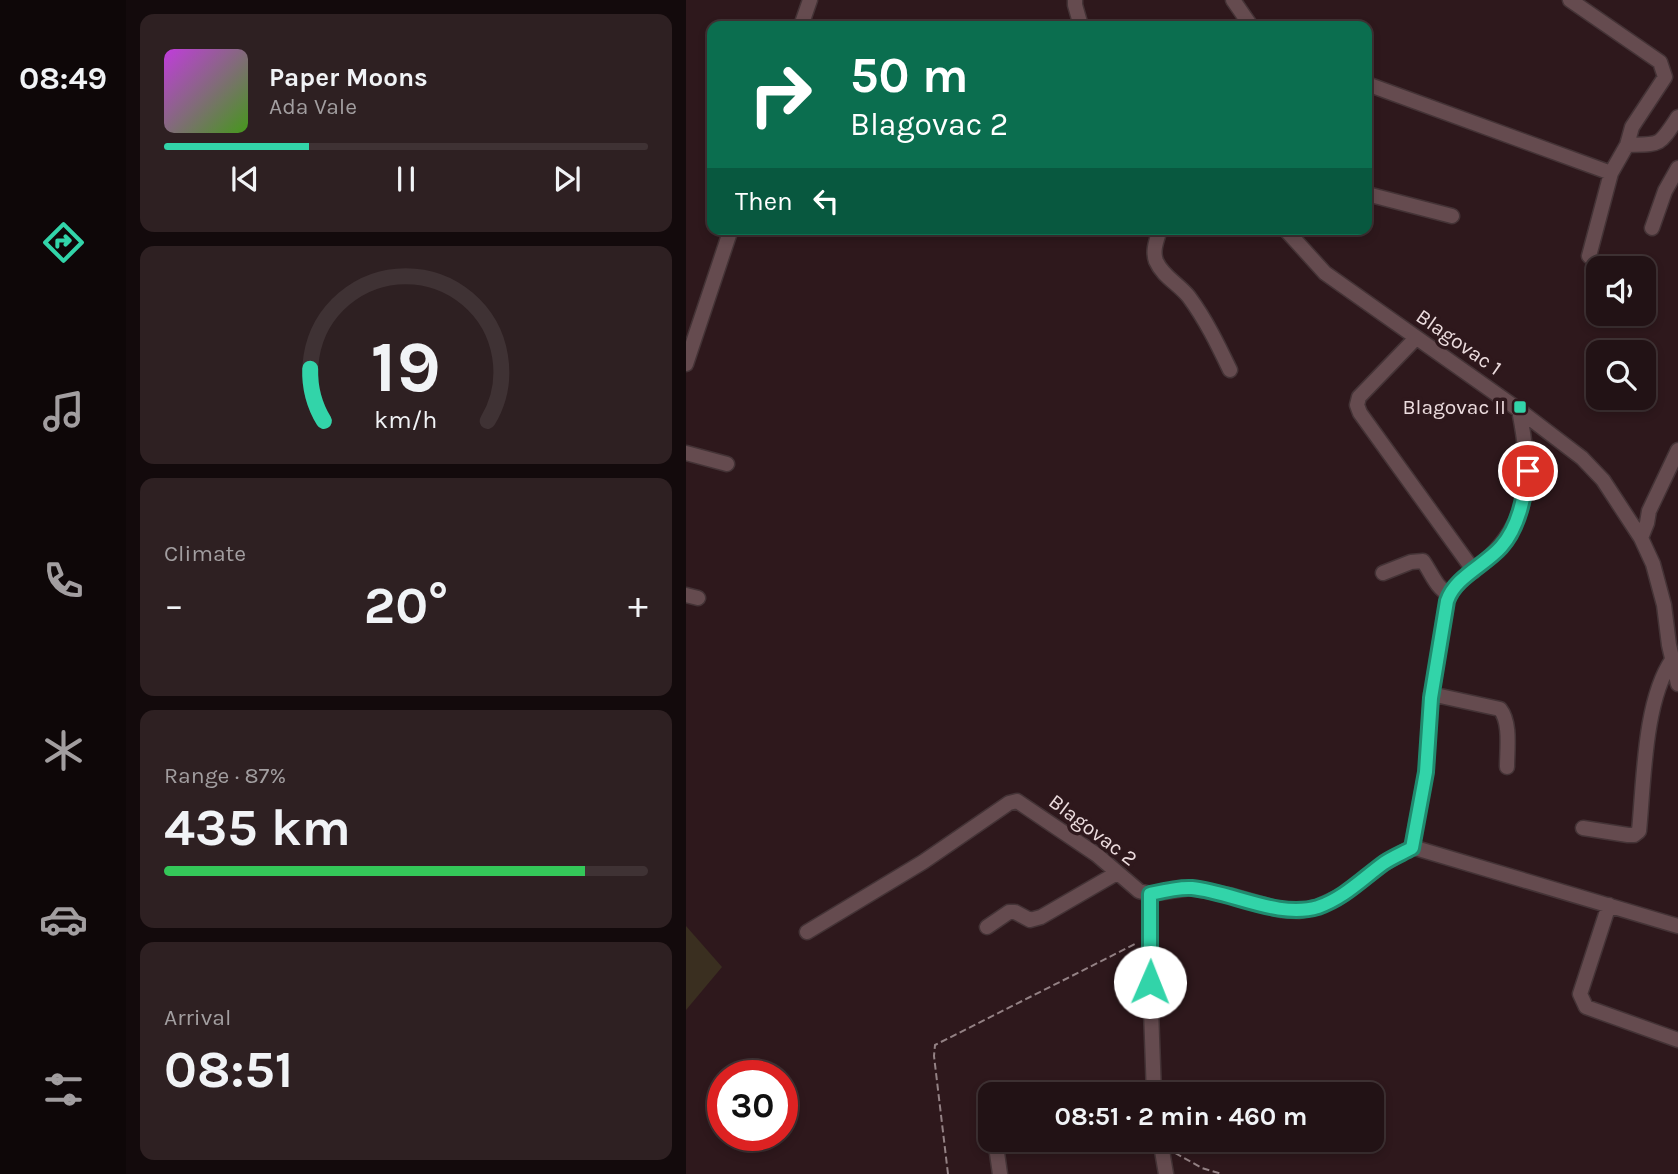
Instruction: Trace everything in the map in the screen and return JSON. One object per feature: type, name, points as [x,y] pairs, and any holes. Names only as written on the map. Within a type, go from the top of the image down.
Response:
[{"type":"street","points":[[803,21],[810,0]]},
{"type":"street","points":[[1075,0],[1080,21]]},
{"type":"street","points":[[1233,0],[1248,21]]},
{"type":"street","points":[[1570,0],[1660,62],[1665,77],[1632,127],[1627,145],[1611,173],[1589,256]]},
{"type":"street","points":[[1372,86],[1611,173]]},
{"type":"street","points":[[1627,145],[1655,145],[1665,137],[1678,117]]},
{"type":"street","points":[[1652,228],[1665,191],[1678,168]]},
{"type":"street","points":[[1372,195],[1452,216]]},
{"type":"street","points":[[686,364],[730,235]]},
{"type":"street","points":[[1158,235],[1154,250],[1155,259],[1162,272],[1188,296],[1207,325],[1230,370]]},
{"type":"street","name":"Blagovac 1","points":[[1290,235],[1325,273],[1519,410],[1583,458],[1603,480],[1641,538],[1653,564],[1664,605],[1678,684]]},
{"type":"street","points":[[1416,338],[1359,397],[1357,405],[1360,413],[1474,571]]},
{"type":"street","points":[[1412,848],[1426,772],[1440,633],[1449,594],[1502,546],[1516,522],[1524,496],[1528,471],[1527,451],[1519,410]]},
{"type":"street","points":[[1641,538],[1649,511],[1678,450]]},
{"type":"street","points":[[686,453],[727,464]]},
{"type":"street","points":[[1382,573],[1411,562],[1423,561],[1444,593],[1449,594]]},
{"type":"street","points":[[1583,828],[1628,835],[1639,831],[1650,721],[1664,671],[1672,660]]},
{"type":"street","points":[[1432,694],[1500,709],[1506,728],[1507,767]]},
{"type":"street","name":"Blagovac 2","points":[[807,932],[923,862],[1009,803],[1017,801],[1097,855],[1139,891],[1150,894]]},
{"type":"street","points":[[1154,1082],[1150,894],[1190,888],[1299,911],[1317,907],[1341,896],[1385,863],[1412,848],[1678,926]]},
{"type":"street","points":[[988,926],[1009,912],[1035,920],[1117,873]]},
{"type":"street","points":[[1609,905],[1580,994],[1582,1000],[1586,1007],[1678,1040]]},
{"type":"street","points":[[997,1152],[1000,1174]]},
{"type":"street","points":[[1162,1152],[1166,1174]]},
{"type":"path","points":[[948,1174],[935,1045],[1150,937]]},
{"type":"path","points":[[1178,1152],[1202,1168],[1222,1174]]},
{"type":"shaded area","points":[[686,926],[722,967],[686,1010]]},
{"type":"place","name":"Blagovac II","points":[[1520,407]]},
{"type":"route","points":[[1150,982],[1150,894],[1190,888],[1299,911],[1317,907],[1341,896],[1385,863],[1412,848],[1426,772],[1431,698],[1440,633],[1449,594],[1502,546],[1516,522],[1528,471]]}]
